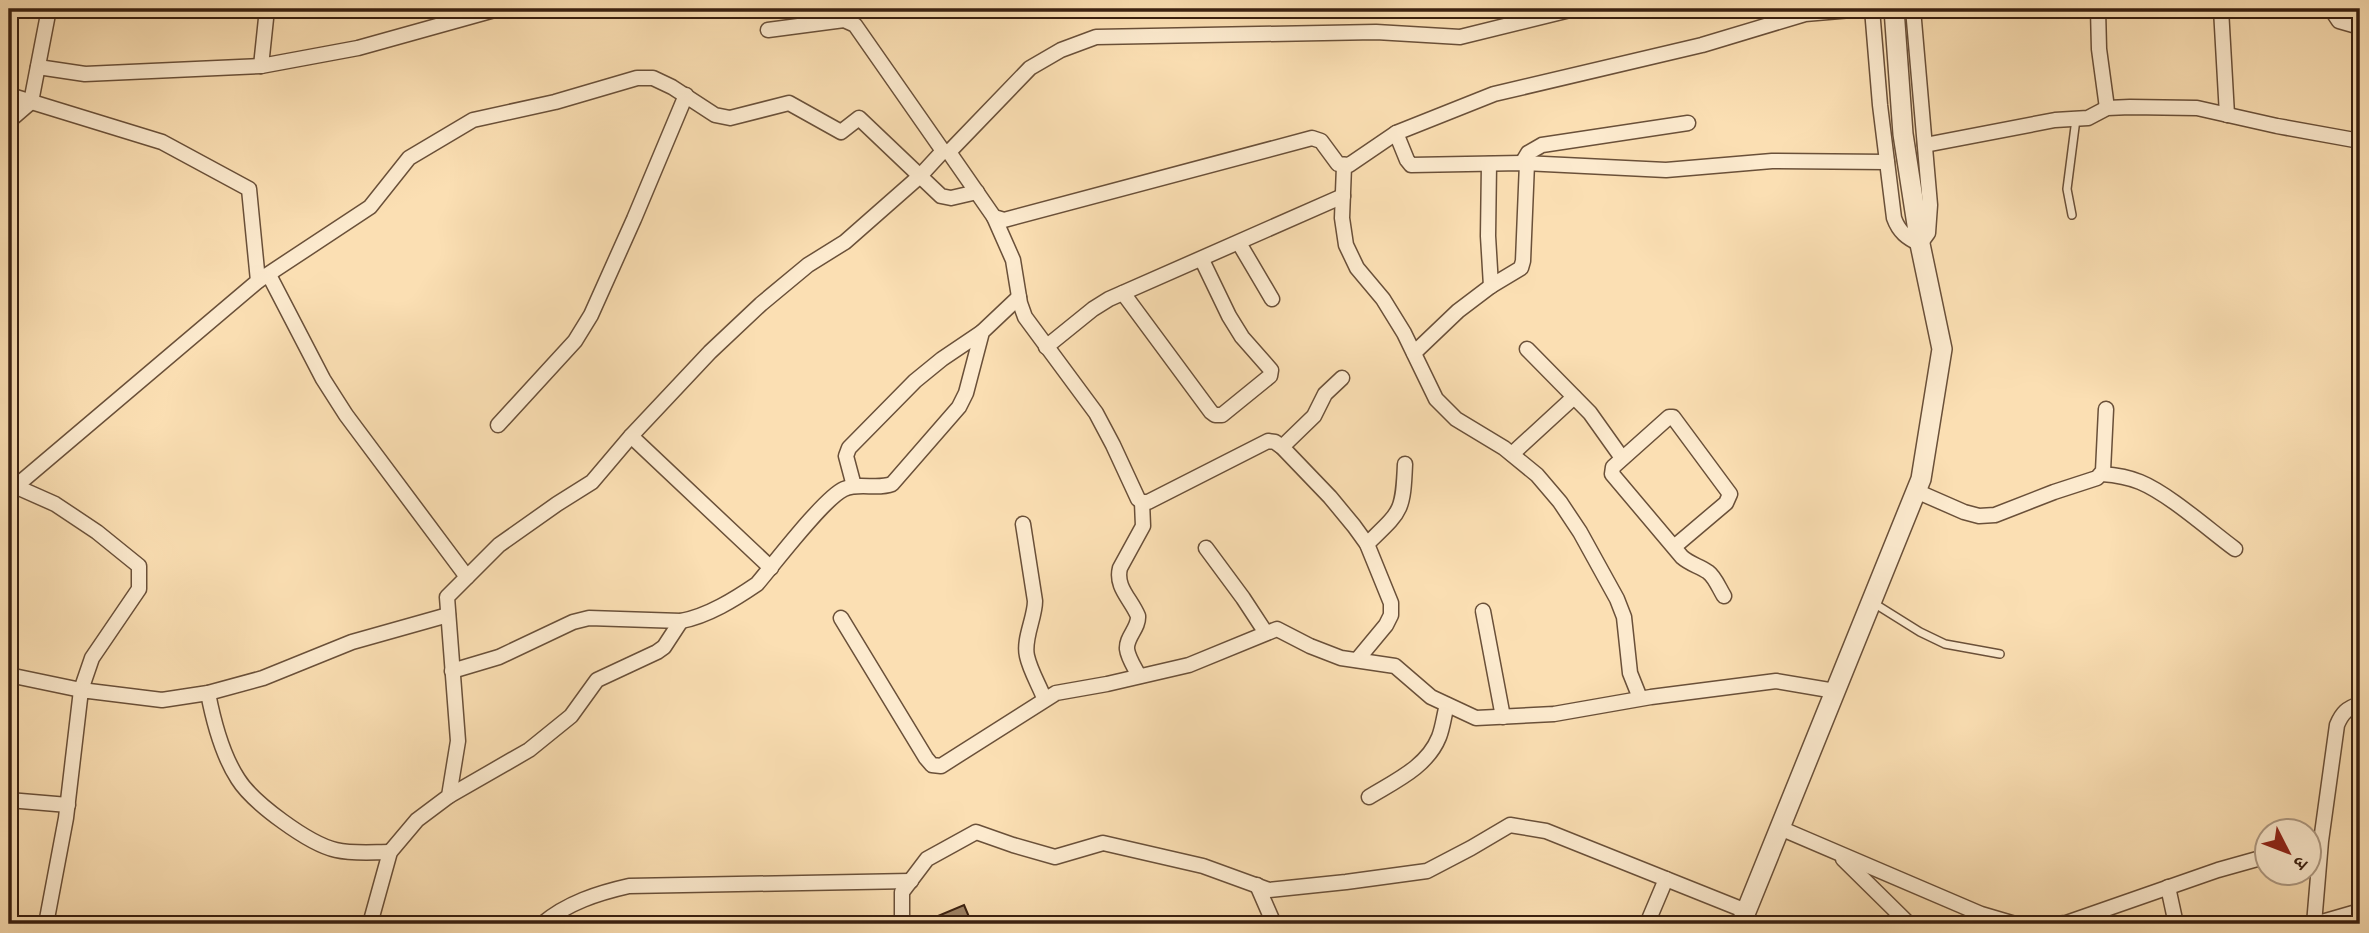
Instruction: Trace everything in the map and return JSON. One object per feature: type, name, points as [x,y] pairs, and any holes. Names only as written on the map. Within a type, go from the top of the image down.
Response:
[{"type":"street","points":[[9,121],[31,102],[49,9]]},
{"type":"street","points":[[261,66],[267,9]]},
{"type":"street","points":[[38,67],[85,74],[261,66],[358,48],[498,9]]},
{"type":"street","points":[[449,796],[458,741],[447,597],[499,545],[592,482],[710,352],[761,304],[808,265],[845,242],[920,176],[1030,68],[1061,50],[1096,37],[1376,33],[1460,37],[1574,9]]},
{"type":"street","points":[[994,217],[1004,220],[1312,138],[1321,141],[1338,164],[1349,165],[1396,133],[1494,94],[1702,45],[1805,14],[1863,9]]},
{"type":"street","points":[[1872,9],[1894,218],[1898,229],[1920,244]]},
{"type":"street","points":[[902,924],[902,892],[927,859],[976,831],[1055,857],[1102,843],[1203,866],[1269,890],[1427,871],[1510,825],[1546,831],[1666,879],[1743,918],[1921,479],[1942,349],[1920,244],[1903,134],[1894,9]]},
{"type":"street","points":[[1913,9],[1931,221],[1928,233],[1920,244]]},
{"type":"street","points":[[2098,9],[2099,49],[2107,107]]},
{"type":"street","points":[[2221,9],[2227,115]]},
{"type":"street","points":[[2331,9],[2339,21],[2360,27]]},
{"type":"street","points":[[768,30],[845,20],[855,26],[994,217],[1013,260],[1025,317],[1096,413],[1138,499],[1148,502],[1268,441],[1282,447],[1330,497],[1367,544],[1391,603],[1391,615],[1386,625],[1357,660]]},
{"type":"street","points":[[46,924],[68,805],[80,690],[92,658],[139,589],[139,565],[97,532],[55,505],[11,487],[263,278],[370,207],[409,158],[473,120],[555,102],[637,78],[653,78],[715,115],[730,118],[789,103],[841,132],[855,118],[859,118],[941,196],[951,198],[976,192]]},
{"type":"street","points":[[9,95],[162,142],[249,189],[263,278],[346,415],[467,577]]},
{"type":"street","points":[[498,425],[575,341],[591,314],[685,96]]},
{"type":"street","points":[[1925,145],[2055,120],[2088,118],[2107,107],[2197,108],[2360,141]]},
{"type":"street","points":[[1413,353],[1458,311],[1521,268],[1524,163],[1528,153],[1542,145],[1688,123]]},
{"type":"street","points":[[1396,133],[1411,164],[1524,163],[1667,170],[1772,161],[1887,162]]},
{"type":"street","points":[[1489,163],[1488,236],[1491,286]]},
{"type":"street","points":[[1344,166],[1342,218],[1346,245],[1357,268],[1383,299],[1436,399],[1456,419],[1512,454],[1537,475],[1560,502],[1580,532],[1617,599],[1627,631],[1631,679],[1640,698]]},
{"type":"street","points":[[1046,347],[1093,309],[1123,293],[1343,197]]},
{"type":"street","points":[[1239,243],[1272,299]]},
{"type":"street","points":[[1123,293],[1211,411],[1215,415],[1222,415],[1270,376],[1271,370],[1242,337],[1228,316],[1202,260]]},
{"type":"street","points":[[854,486],[846,456],[849,448],[915,382],[942,359],[982,332],[1019,297]]},
{"type":"street","points":[[452,671],[499,657],[573,622],[589,618],[681,621],[696,618],[744,593],[757,584],[835,494],[854,486],[892,484],[959,407],[966,393],[982,332]]},
{"type":"street","points":[[1527,349],[1590,413],[1622,458]]},
{"type":"street","points":[[1282,447],[1314,416],[1325,394],[1342,377]]},
{"type":"street","points":[[1512,454],[1574,397]]},
{"type":"street","points":[[2102,474],[2106,409]]},
{"type":"street","points":[[1674,547],[1726,503],[1730,494],[1673,417],[1669,417],[1622,458],[1613,467],[1612,474],[1674,547],[1688,563],[1712,576],[1724,596]]},
{"type":"street","points":[[631,436],[771,568]]},
{"type":"street","points":[[1367,544],[1396,517],[1401,507],[1405,464]]},
{"type":"street","points":[[1916,491],[1964,512],[1979,516],[1995,515],[2102,474],[2119,476],[2147,486],[2235,549]]},
{"type":"street","points":[[1139,676],[1127,650],[1139,622],[1138,616],[1119,583],[1118,576],[1143,526],[1142,502]]},
{"type":"street","points":[[1023,524],[1035,600],[1027,656],[1044,698]]},
{"type":"street","points":[[1206,548],[1266,633]]},
{"type":"street","points":[[1483,611],[1503,717]]},
{"type":"street","points":[[9,675],[80,690],[162,700],[208,693],[263,678],[352,642],[448,615]]},
{"type":"street","points":[[841,618],[932,765],[947,764],[1056,692],[1189,665],[1277,629],[1341,658],[1395,666],[1431,697],[1476,718],[1554,714],[1640,698],[1776,681],[1835,691]]},
{"type":"street","points":[[370,924],[390,852],[417,820],[449,796],[529,750],[571,716],[597,680],[657,652],[664,647],[681,621]]},
{"type":"street","points":[[208,693],[213,723],[238,780],[273,814],[315,843],[339,851],[390,852]]},
{"type":"street","points":[[2320,818],[2337,725],[2342,714],[2350,707],[2360,704]]},
{"type":"street","points":[[1369,797],[1414,770],[1427,756],[1438,738],[1447,705]]},
{"type":"street","points":[[9,800],[68,805]]},
{"type":"street","points":[[1780,828],[1981,914],[2015,924]]},
{"type":"street","points":[[1835,852],[1909,924]]},
{"type":"street","points":[[2056,924],[2066,923],[2254,860]]},
{"type":"street","points":[[1647,924],[1666,879]]},
{"type":"street","points":[[542,924],[554,914],[598,893],[629,886],[911,881]]},
{"type":"street","points":[[1257,885],[1274,924]]},
{"type":"street","points":[[2168,887],[2176,924]]},
{"type":"street","points":[[2314,888],[2314,924],[2360,911]]},
{"type":"lane","points":[[2072,215],[2067,189],[2076,119]]},
{"type":"lane","points":[[1871,602],[1945,644],[2000,654]]},
{"type":"building","points":[[964,905],[972,924],[919,924]]}]
